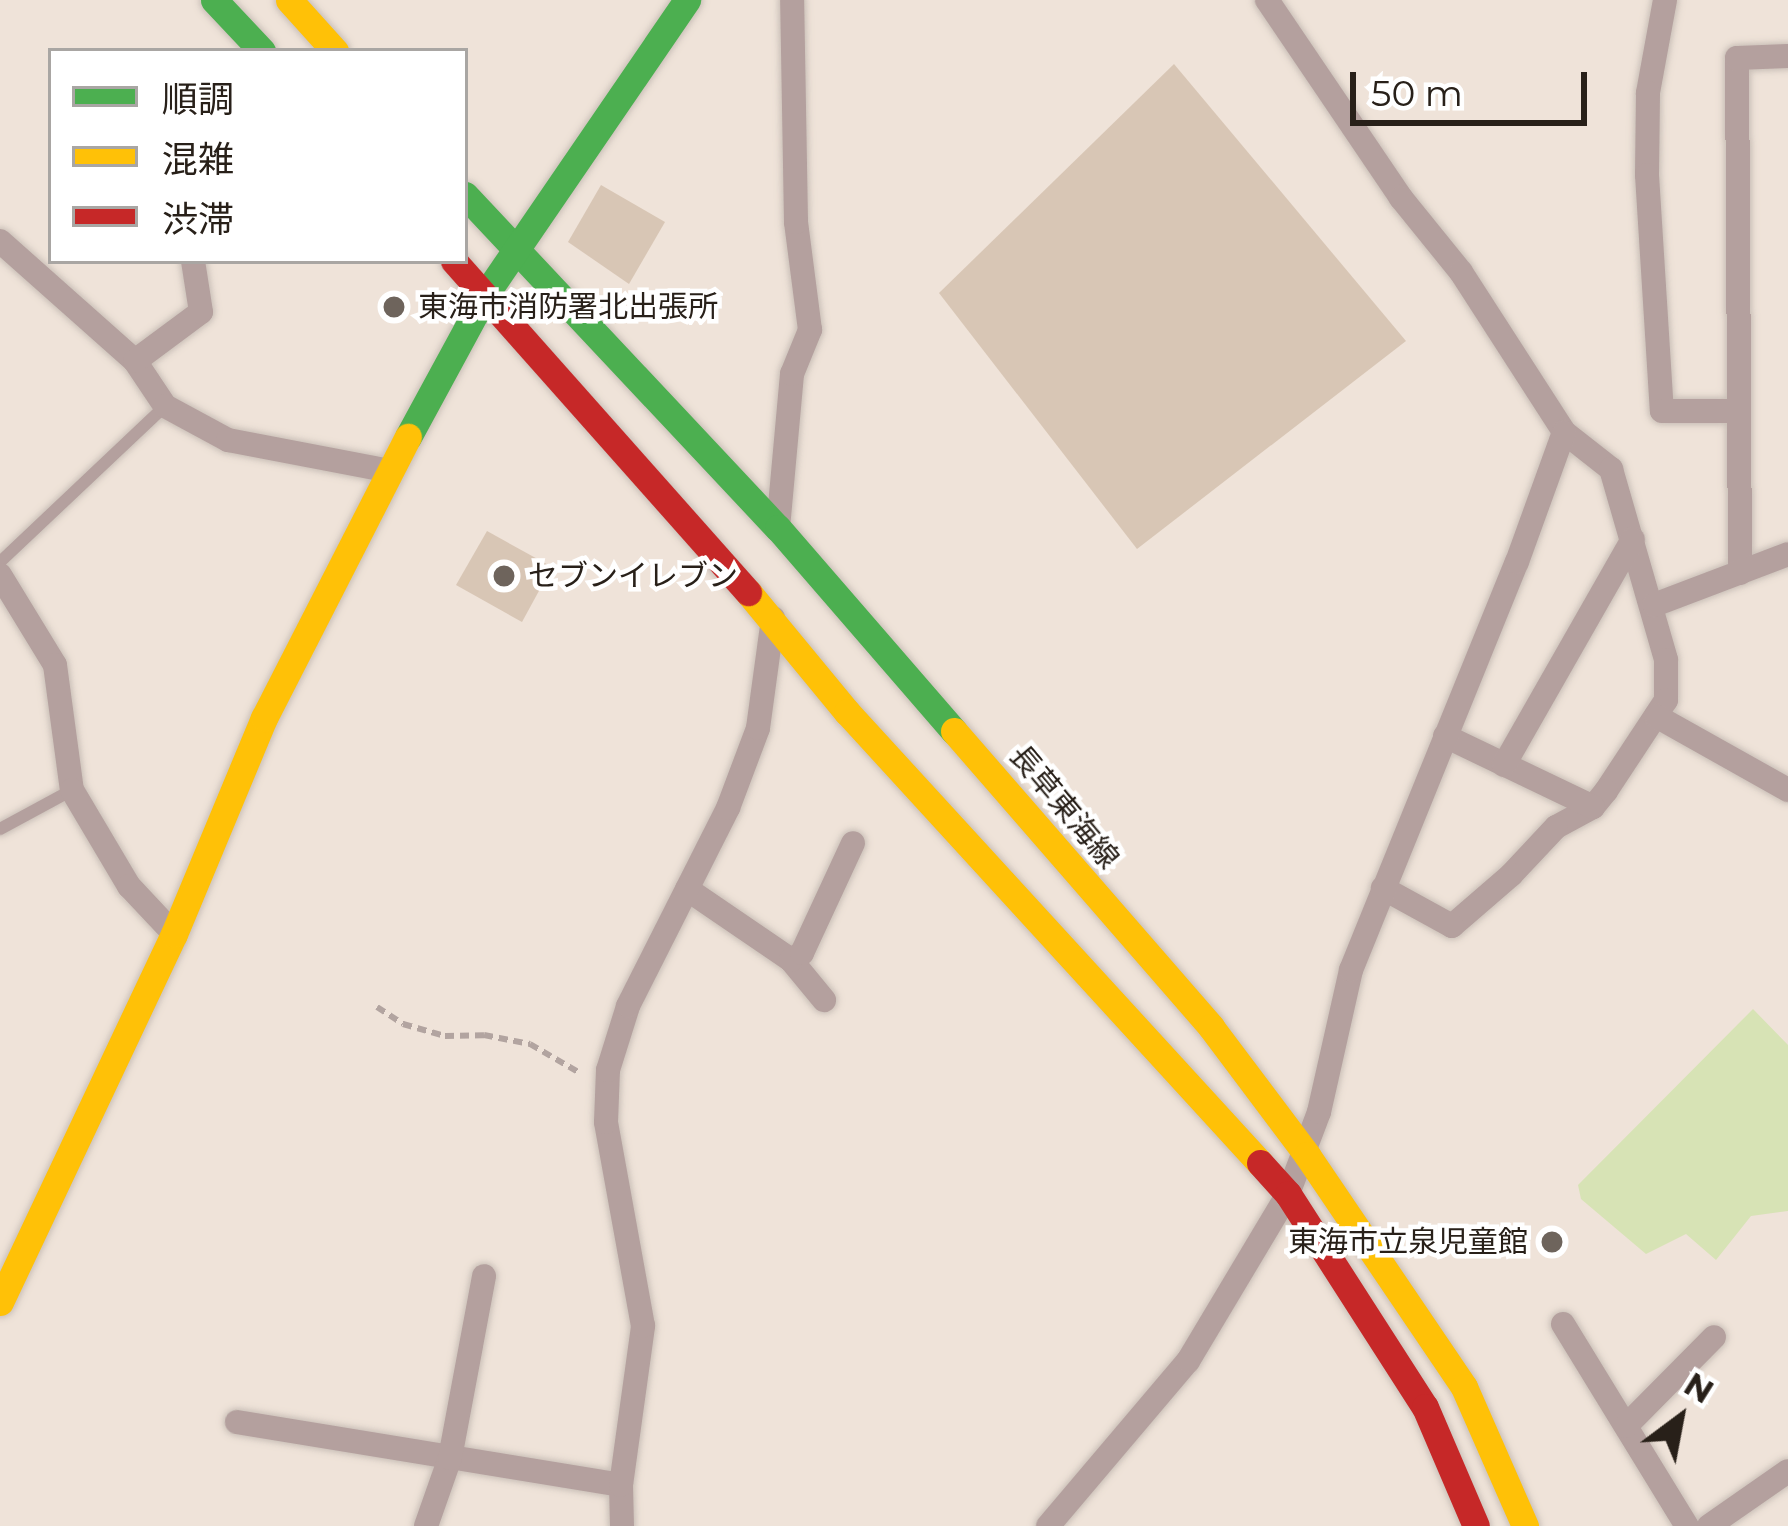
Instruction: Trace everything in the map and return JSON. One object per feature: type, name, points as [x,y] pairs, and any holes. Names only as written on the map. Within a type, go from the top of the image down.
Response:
[{"type":"main road","points":[[214,0],[259,48]]},
{"type":"main road","points":[[289,0],[331,48]]},
{"type":"main road","points":[[0,1302],[174,934],[264,718],[390,471],[485,295],[687,0]]},
{"type":"main road","name":"長草東海線","points":[[468,198],[778,528],[1211,1027],[1307,1155],[1464,1387],[1525,1526]]},
{"type":"main road","points":[[457,264],[674,514],[773,618],[847,712],[1288,1194],[1425,1407],[1477,1526]]},
{"type":"street","points":[[778,528],[792,374],[810,331],[796,222],[792,0]]},
{"type":"street","points":[[1267,0],[1401,198],[1461,272],[1564,432],[1611,469],[1654,604],[1666,660],[1666,700],[1593,808],[1556,827],[1511,875],[1452,926],[1383,888]]},
{"type":"street","points":[[1666,0],[1648,93],[1646,175],[1662,411],[1736,411]]},
{"type":"street","points":[[1740,573],[1737,58],[1788,56]]},
{"type":"street","points":[[0,241],[135,361],[165,406],[228,440],[390,471]]},
{"type":"street","points":[[135,361],[201,312],[193,264]]},
{"type":"street","points":[[1048,1526],[1189,1360],[1307,1155],[1351,970],[1564,432]]},
{"type":"street","points":[[1504,765],[1634,538]]},
{"type":"street","points":[[1654,604],[1788,554]]},
{"type":"street","points":[[0,575],[55,665],[72,790],[129,886],[174,934]]},
{"type":"street","points":[[622,1526],[621,1486],[643,1326],[606,1122],[608,1070],[628,1006],[728,808],[758,728],[773,618]]},
{"type":"street","points":[[1656,716],[1788,790]]},
{"type":"street","points":[[1445,736],[1593,808]]},
{"type":"street","points":[[791,960],[802,953],[854,843]]},
{"type":"street","points":[[687,890],[791,960],[824,1000]]},
{"type":"street","points":[[426,1526],[451,1458],[484,1276]]},
{"type":"street","points":[[1563,1324],[1687,1526]]},
{"type":"street","points":[[1626,1426],[1714,1337]]},
{"type":"street","points":[[237,1422],[621,1486]]},
{"type":"street","points":[[1708,1526],[1788,1471]]},
{"type":"lane","points":[[0,562],[165,406]]},
{"type":"lane","points":[[0,829],[72,790]]},
{"type":"path","points":[[377,1007],[403,1024],[445,1036],[484,1035],[530,1044],[584,1075]]},
{"type":"green space","points":[[1753,1009],[1788,1045],[1788,1211],[1751,1216],[1716,1260],[1686,1234],[1646,1254],[1581,1199],[1578,1185]]},
{"type":"building","points":[[1174,64],[1406,341],[1137,549],[939,293]]},
{"type":"building","points":[[601,185],[665,222],[629,284],[568,242]]},
{"type":"building","name":"セブンイレブン","points":[[487,531],[552,567],[522,622],[456,585]]},
{"type":"traffic: fast","points":[[214,0],[259,48]]},
{"type":"traffic: fast","points":[[408,437],[485,295],[687,0]]},
{"type":"traffic: fast","points":[[468,198],[778,528],[954,731]]},
{"type":"traffic: slow","points":[[289,0],[332,48]]},
{"type":"traffic: slow","points":[[0,1302],[174,934],[264,718],[408,437]]},
{"type":"traffic: slow","points":[[748,592],[847,712],[1260,1163]]},
{"type":"traffic: slow","points":[[954,731],[1211,1027],[1307,1155],[1464,1387],[1525,1526]]},
{"type":"traffic: jam","points":[[457,264],[748,592]]},
{"type":"traffic: jam","points":[[1260,1163],[1288,1194],[1425,1407],[1476,1526]]},
{"type":"place","name":"東海市消防署北出張所","points":[[394,307]]},
{"type":"place","name":"セブンイレブン","points":[[504,576]]},
{"type":"place","name":"東海市立泉児童館","points":[[1552,1242]]}]
